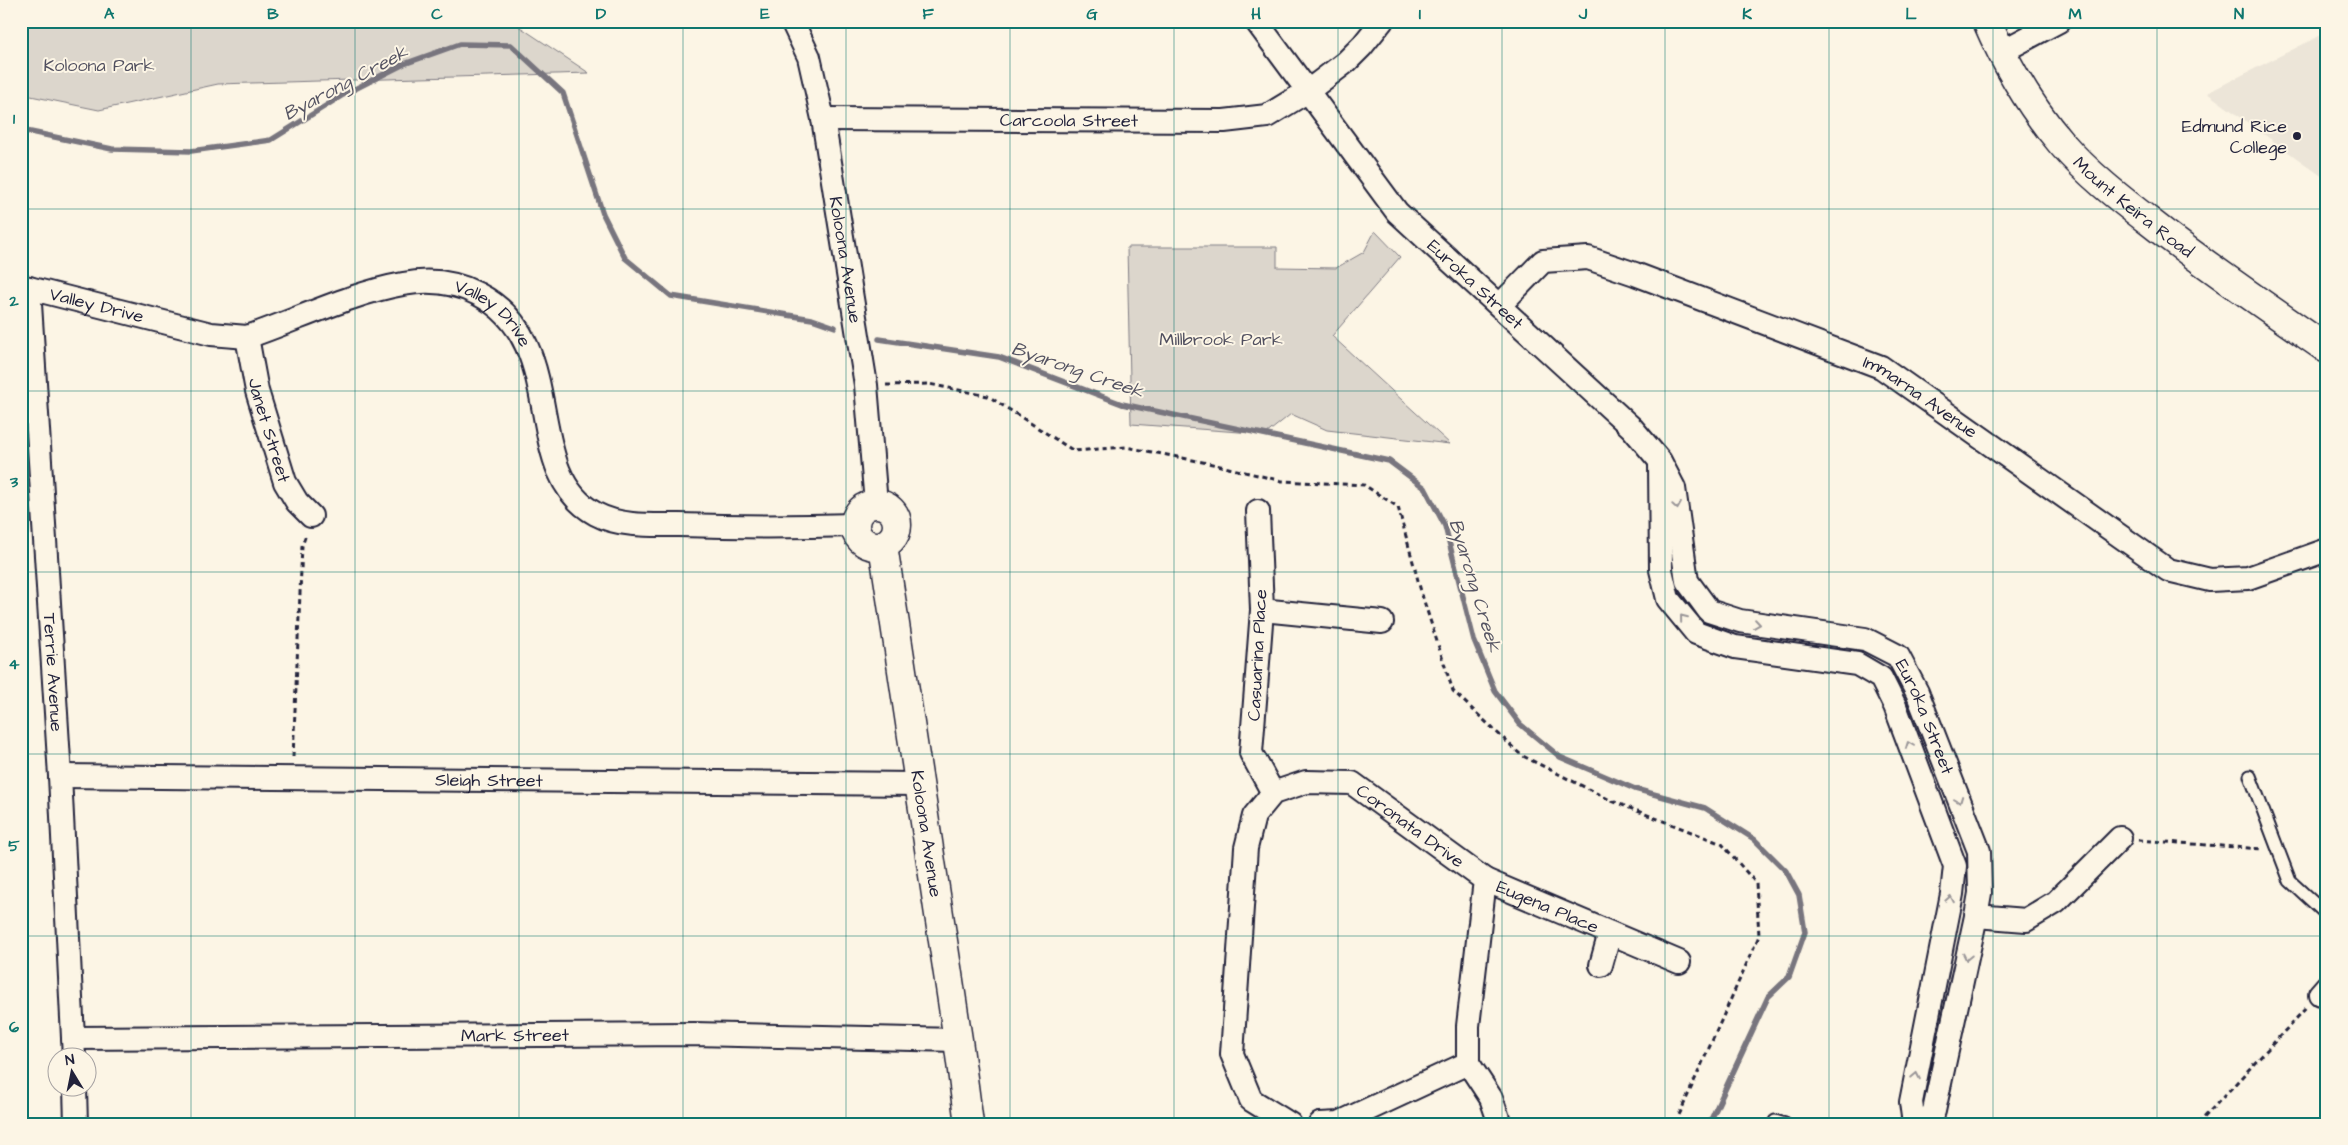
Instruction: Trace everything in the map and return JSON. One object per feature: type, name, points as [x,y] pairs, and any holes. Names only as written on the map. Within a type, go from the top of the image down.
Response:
[{"type":"street","name":"Koloona Avenue","points":[[792,21],[809,57],[823,119],[866,386],[876,504]]},
{"type":"street","name":"Euroka Street","points":[[1256,21],[1397,212],[1632,428],[1660,461],[1674,488],[1687,581],[1709,611],[1740,621],[1865,639],[1898,656],[1917,692],[1979,851],[1980,893],[1976,916],[1934,1111],[1926,1124]]},
{"type":"street","name":"Carcoola Street","points":[[823,119],[1224,121],[1267,116],[1308,91],[1346,62],[1382,21]]},
{"type":"street","name":"Mount Keira Road","points":[[1987,21],[2002,52],[2042,117],[2062,144],[2098,182],[2199,261],[2327,349]]},
{"type":"street","points":[[2002,52],[2059,21]]},
{"type":"street","name":"Immarna Avenue","points":[[1500,305],[1542,261],[1588,258],[1881,367],[2168,570],[2210,580],[2248,578],[2327,550]]},
{"type":"street","name":"Valley Drive","points":[[25,287],[211,334],[247,336],[379,290],[404,284],[428,282],[464,287],[494,303],[520,332],[536,368],[557,467],[573,496],[597,515],[647,524],[773,528],[855,525]]},
{"type":"street","name":"Terrie Avenue","points":[[25,287],[60,776],[74,1048]]},
{"type":"street","name":"Janet Street","points":[[247,336],[257,391],[285,482],[297,502],[311,516]]},
{"type":"street","name":"Euroka Street","points":[[1660,461],[1661,570],[1668,599],[1696,633],[1735,647],[1857,664],[1881,678],[1895,706],[1955,866],[1952,894],[1911,1102],[1914,1124]]},
{"type":"street","points":[[876,504],[890,508],[898,525],[894,536],[883,545],[876,546],[864,542],[859,537],[855,525],[858,514],[863,508],[876,504]]},
{"type":"street","name":"Casuarina Place","points":[[1258,511],[1262,610],[1252,753],[1273,793]]},
{"type":"street","name":"Koloona Avenue","points":[[883,545],[958,1040],[968,1124]]},
{"type":"street","points":[[1262,610],[1382,622]]},
{"type":"street","name":"Sleigh Street","points":[[60,776],[918,784]]},
{"type":"street","name":"Coronata Drive","points":[[1273,793],[1306,782],[1352,783],[1485,880]]},
{"type":"street","points":[[1273,793],[1254,816],[1246,848],[1232,1054],[1251,1100],[1290,1124]]},
{"type":"street","points":[[1976,916],[2026,920],[2056,902],[2120,838]]},
{"type":"street","points":[[1485,880],[1468,1026],[1468,1063],[1492,1098],[1500,1124]]},
{"type":"street","name":"Eugena Place","points":[[1485,880],[1679,962]]},
{"type":"street","name":"Eugena Place","points":[[1601,965],[1610,933]]},
{"type":"street","name":"Mark Street","points":[[74,1048],[694,1034],[958,1040]]},
{"type":"street","points":[[1320,1124],[1339,1123],[1468,1063]]},
{"type":"street","points":[[75,1098],[76,1124]]},
{"type":"lane","points":[[2250,776],[2290,881],[2327,915]]},
{"type":"path","points":[[885,385],[929,384],[988,396],[1074,451],[1126,447],[1208,462],[1282,481],[1364,485],[1398,507],[1422,595],[1453,691],[1521,755],[1612,801],[1722,844],[1756,883],[1759,936],[1675,1124]]},
{"type":"path","points":[[292,778],[302,546],[311,516]]},
{"type":"path","points":[[2120,838],[2277,850]]},
{"type":"path","points":[[2198,1124],[2323,990]]},
{"type":"shaded area","name":"Edmund Rice College","points":[[2327,32],[2327,180],[2207,93]]},
{"type":"green space","name":"Koloona Park","points":[[21,21],[511,21],[589,73],[218,84],[99,110],[21,94]]},
{"type":"green space","name":"Millbrook Park","points":[[1375,231],[1400,257],[1332,336],[1450,444],[1327,430],[1291,414],[1266,434],[1131,424],[1127,247],[1277,247],[1277,267],[1336,268],[1364,252]]},
{"type":"waterway","name":"Byarong Creek","points":[[21,130],[112,149],[191,151],[271,140],[343,95],[404,64],[460,44],[511,45],[563,93],[603,214],[625,258],[671,296],[812,319],[835,327]]},
{"type":"waterway","name":"Byarong Creek","points":[[879,339],[999,357],[1122,404],[1389,461],[1425,488],[1445,526],[1474,640],[1495,691],[1520,724],[1560,757],[1635,789],[1705,808],[1754,839],[1786,871],[1799,895],[1805,932],[1789,977],[1768,997],[1709,1124]]},
{"type":"place","name":"Edmund Rice College","points":[[2297,136]]}]
